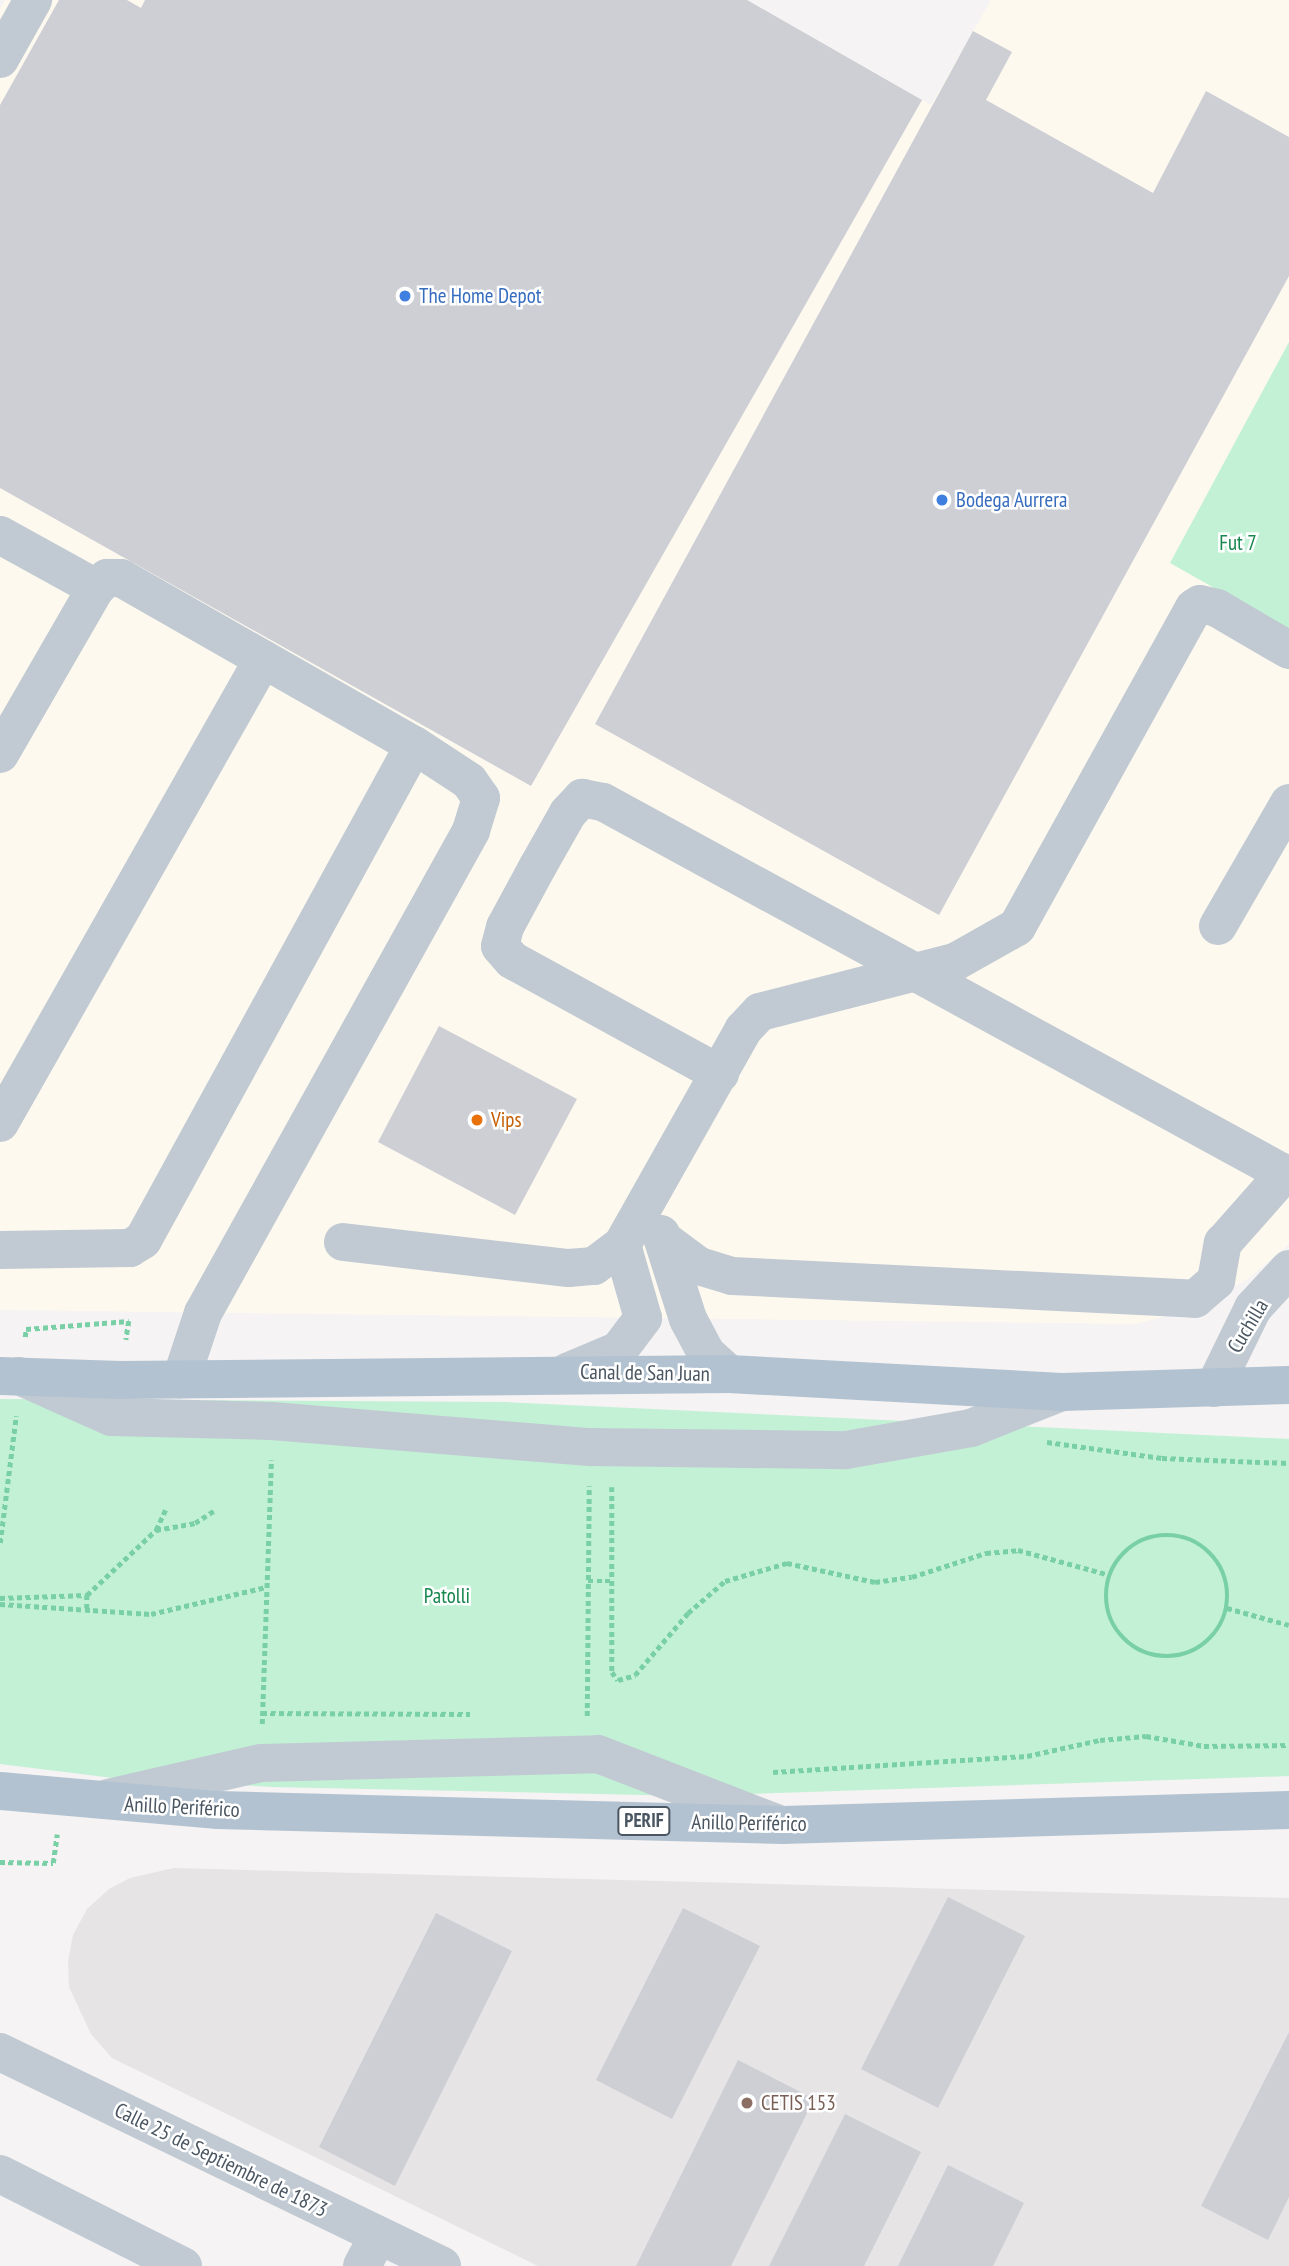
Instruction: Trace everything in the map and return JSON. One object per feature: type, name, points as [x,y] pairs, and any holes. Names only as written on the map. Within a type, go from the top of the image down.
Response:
[{"type":"main road","name":"Canal de San Juan","points":[[15,1376],[181,1379],[567,1372],[729,1374],[1062,1392],[1289,1385]]},
{"type":"main road","name":"Anillo Periférico","points":[[0,1791],[218,1810],[783,1825],[1289,1810]]},
{"type":"street","points":[[0,59],[33,0]]},
{"type":"street","points":[[0,535],[96,588]]},
{"type":"street","points":[[0,754],[96,588],[107,578],[135,584],[414,745],[477,788],[480,809],[203,1313],[181,1379]]},
{"type":"street","points":[[343,1242],[569,1268],[594,1266],[622,1245],[751,1021],[760,1012],[916,973],[978,951],[1017,926],[1194,608],[1200,604],[1217,608],[1289,650]]},
{"type":"street","points":[[0,1124],[263,659]]},
{"type":"street","points":[[0,1250],[136,1246],[148,1233],[414,745]]},
{"type":"street","points":[[664,1240],[699,1266],[732,1276],[1195,1298],[1216,1281],[1223,1243],[1287,1174],[592,799],[574,804],[501,936],[505,953],[720,1074]]},
{"type":"street","points":[[1218,926],[1289,803]]},
{"type":"street","points":[[649,1199],[688,1319],[707,1353],[729,1374]]},
{"type":"street","points":[[567,1372],[619,1350],[643,1318],[622,1245]]},
{"type":"street","name":"Cuchilla","points":[[1214,1388],[1253,1308],[1289,1269]]},
{"type":"street","points":[[15,1376],[111,1417],[272,1421],[590,1447],[846,1450],[971,1428],[1062,1392]]},
{"type":"street","points":[[96,1801],[261,1763],[598,1754],[783,1825]]},
{"type":"street","name":"Calle 25 de Septiembre de 1873","points":[[0,2052],[370,2251],[443,2266]]},
{"type":"street","points":[[0,2174],[183,2266]]},
{"type":"path","points":[[0,1543],[15,1376],[26,1329],[129,1321]]},
{"type":"path","points":[[261,1763],[272,1421]]},
{"type":"path","points":[[586,1755],[590,1447]]},
{"type":"path","points":[[0,1598],[87,1595],[156,1530],[166,1509]]},
{"type":"path","points":[[156,1530],[195,1522],[215,1510]]},
{"type":"path","points":[[1166,1534],[1184,1536],[1214,1556],[1228,1590],[1227,1608],[1210,1640],[1178,1656],[1160,1657],[1142,1652],[1115,1628],[1106,1593],[1110,1575],[1132,1545],[1166,1534]]},
{"type":"path","points":[[618,1680],[635,1675],[688,1612],[725,1581],[787,1563],[875,1582],[912,1577],[986,1553],[1018,1550],[1110,1575]]},
{"type":"path","points":[[588,1581],[613,1581]]},
{"type":"path","points":[[0,1604],[164,1614],[265,1587]]},
{"type":"path","points":[[87,1595],[87,1608]]},
{"type":"path","points":[[1227,1608],[1289,1625]]},
{"type":"path","points":[[262,1713],[479,1714]]},
{"type":"path","points":[[573,1715],[587,1715]]},
{"type":"path","points":[[773,1772],[1027,1756],[1100,1740],[1146,1736],[1205,1746],[1289,1745]]},
{"type":"path","points":[[0,1862],[53,1863]]},
{"type":"shaded area","points":[[5,0],[747,0],[931,105],[991,0],[1289,0],[1289,1244],[1249,1278],[1199,1308],[1135,1324],[0,1310],[0,9]]},
{"type":"shaded area","name":"CETIS 153","points":[[174,1868],[1289,1898],[1289,2266],[538,2266],[112,2058],[91,2034],[69,1987],[68,1961],[73,1935],[87,1909],[109,1889],[130,1878]]},
{"type":"green space","name":"Fut 7","points":[[1289,342],[1289,630],[1170,563]]},
{"type":"green space","name":"Patolli","points":[[0,1399],[505,1402],[1289,1439],[1289,1776],[690,1796],[273,1787],[113,1778],[0,1764]]},
{"type":"building","name":"The Home Depot","points":[[59,0],[127,0],[141,8],[145,0],[747,0],[922,100],[531,786],[0,488],[0,105]]},
{"type":"building","name":"Bodega Aurrera","points":[[973,31],[1012,52],[986,100],[1153,193],[1206,91],[1289,137],[1289,276],[939,915],[595,724]]},
{"type":"building","name":"Vips","points":[[439,1026],[577,1099],[515,1215],[378,1142]]},
{"type":"building","points":[[948,1897],[1025,1936],[938,2108],[861,2069]]},
{"type":"building","points":[[683,1908],[760,1946],[672,2119],[596,2080]]},
{"type":"building","points":[[436,1913],[512,1951],[395,2186],[319,2147]]},
{"type":"building","points":[[1289,2032],[1289,2197],[1268,2240],[1201,2206]]},
{"type":"building","points":[[738,2060],[814,2099],[731,2266],[636,2266]]},
{"type":"building","points":[[845,2114],[921,2152],[864,2266],[769,2266]]},
{"type":"building","points":[[948,2165],[1024,2203],[993,2266],[898,2266]]},
{"type":"place","name":"The Home Depot","points":[[405,296]]},
{"type":"place","name":"Bodega Aurrera","points":[[942,500]]},
{"type":"place","name":"Vips","points":[[477,1120]]},
{"type":"place","name":"CETIS 153","points":[[747,2103]]}]
